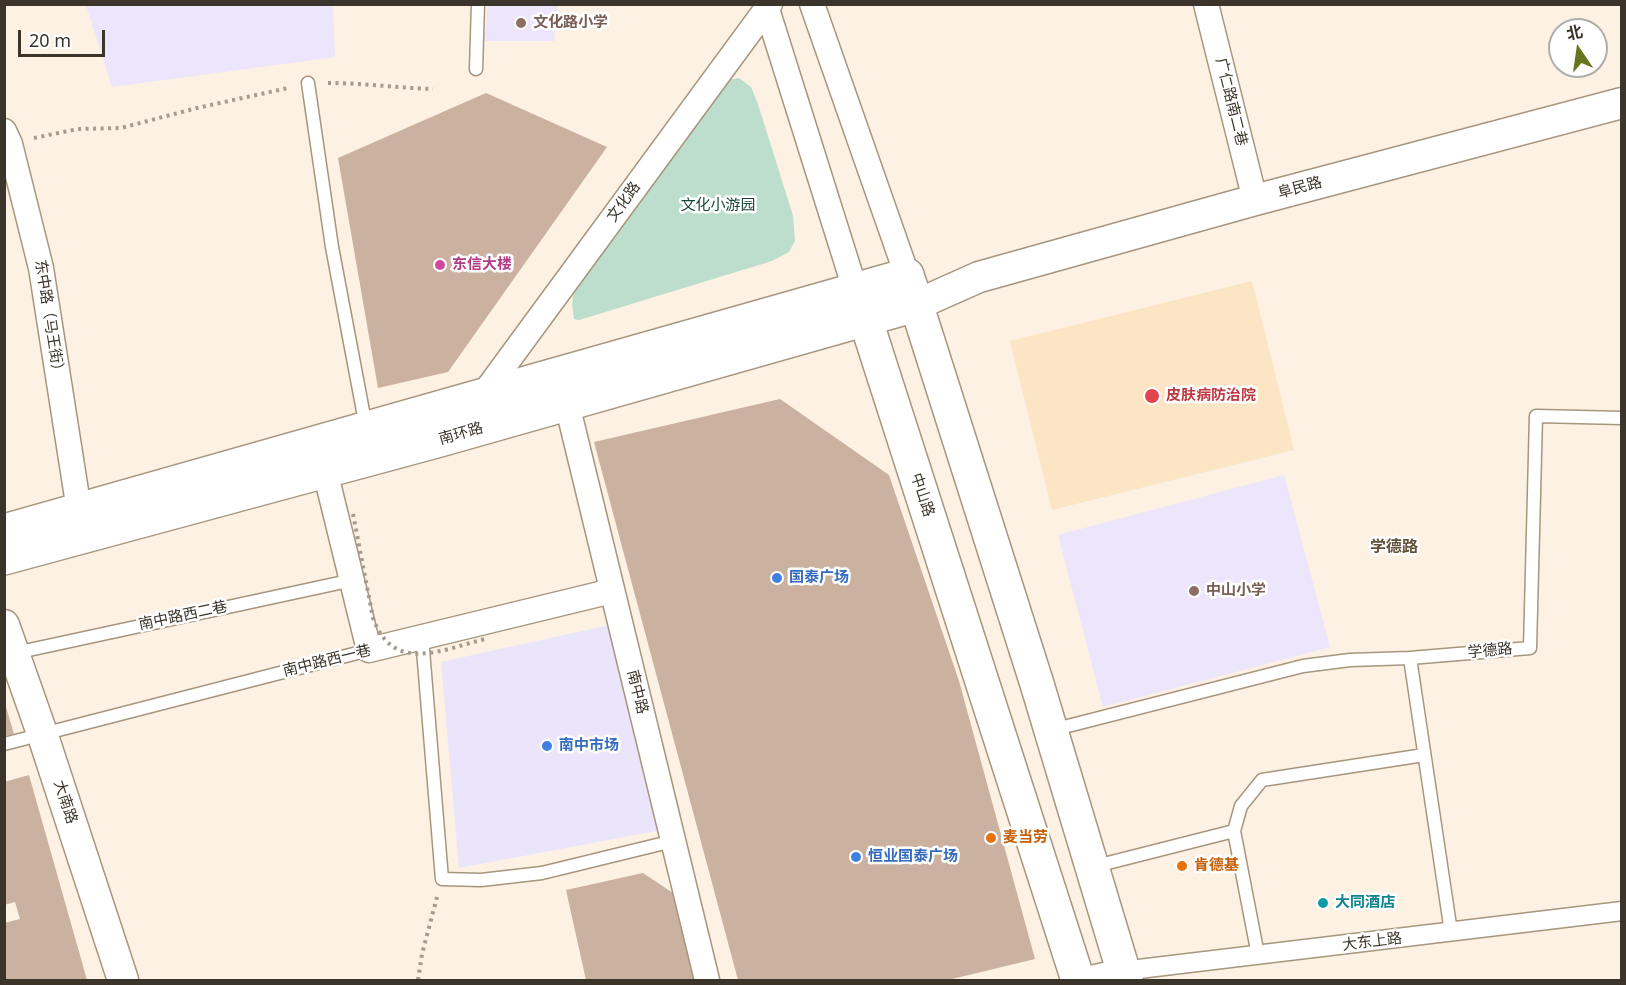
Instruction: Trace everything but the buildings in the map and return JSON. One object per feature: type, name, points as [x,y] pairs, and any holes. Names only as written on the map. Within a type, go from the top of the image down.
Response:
[{"type":"main road","name":"南环路","points":[[4,531],[482,396],[911,290]]},
{"type":"main road","points":[[911,290],[1051,731],[1124,976]]},
{"type":"main road","name":"南环路","points":[[4,558],[567,404],[860,304]]},
{"type":"main road","name":"中山路","points":[[860,304],[1080,981]]},
{"type":"street","points":[[812,4],[911,290]]},
{"type":"street","name":"广仁路南二巷","points":[[1206,4],[1255,200]]},
{"type":"street","name":"中山路","points":[[769,7],[860,304]]},
{"type":"street","name":"文化路","points":[[482,396],[769,7]]},
{"type":"street","name":"阜民路","points":[[911,290],[979,277],[1255,200],[1622,103]]},
{"type":"street","name":"东中路（马王街）","points":[[7,137],[41,268],[79,510]]},
{"type":"street","name":"南中路","points":[[567,404],[707,981]]},
{"type":"street","points":[[325,471],[369,650]]},
{"type":"street","name":"南中路西一巷","points":[[369,650],[612,591]]},
{"type":"street","name":"大南路","points":[[4,625],[42,733],[123,981]]},
{"type":"street","name":"大东上路","points":[[1124,976],[1258,955],[1622,911]]},
{"type":"street","points":[[1080,981],[1124,976]]},
{"type":"lane","points":[[476,69],[478,4]]},
{"type":"lane","points":[[308,84],[333,247],[366,429]]},
{"type":"lane","name":"学德路","points":[[1410,658],[1530,648],[1536,416],[1622,418]]},
{"type":"lane","name":"南中路西二巷","points":[[14,653],[353,579]]},
{"type":"lane","points":[[422,638],[442,879],[481,880],[542,873],[673,841]]},
{"type":"lane","name":"南中路西一巷","points":[[4,744],[369,650]]},
{"type":"lane","points":[[1051,731],[1303,666],[1350,660],[1410,658],[1451,932]]},
{"type":"lane","points":[[1258,955],[1234,831],[1242,806],[1262,780],[1424,755]]},
{"type":"lane","points":[[1091,867],[1234,831]]},
{"type":"path","points":[[7,137],[78,129],[121,128],[196,108],[308,84],[351,83],[433,89]]},
{"type":"path","points":[[353,514],[373,618],[378,631],[392,647],[406,654],[423,654],[485,639]]},
{"type":"path","points":[[418,981],[422,954],[442,879]]},
{"type":"shaded area","points":[[86,5],[333,5],[335,57],[112,87]]},
{"type":"shaded area","name":"文化路小学","points":[[488,5],[558,5],[554,41],[485,41]]},
{"type":"shaded area","name":"皮肤病防治院","points":[[1252,281],[1294,450],[1052,510],[1010,341]]},
{"type":"shaded area","name":"中山小学","points":[[1284,475],[1330,647],[1103,707],[1058,535]]},
{"type":"shaded area","name":"南中市场","points":[[614,624],[667,829],[459,868],[441,662]]},
{"type":"green space","name":"文化小游园","points":[[739,78],[751,87],[758,104],[793,216],[795,241],[789,252],[772,261],[579,320],[574,319],[572,304],[574,290],[728,80]]},
{"type":"place","name":"文化路小学","points":[[521,23]]},
{"type":"place","name":"东信大楼","points":[[440,265]]},
{"type":"place","name":"皮肤病防治院","points":[[1152,396]]},
{"type":"place","name":"国泰广场","points":[[777,578]]},
{"type":"place","name":"中山小学","points":[[1194,591]]},
{"type":"place","name":"南中市场","points":[[547,746]]},
{"type":"place","name":"麦当劳","points":[[991,838]]},
{"type":"place","name":"恒业国泰广场","points":[[856,857]]},
{"type":"place","name":"肯德基","points":[[1182,866]]},
{"type":"place","name":"大同酒店","points":[[1323,903]]},
{"type":"district","name":"学德路","points":[[1394,547]]}]
